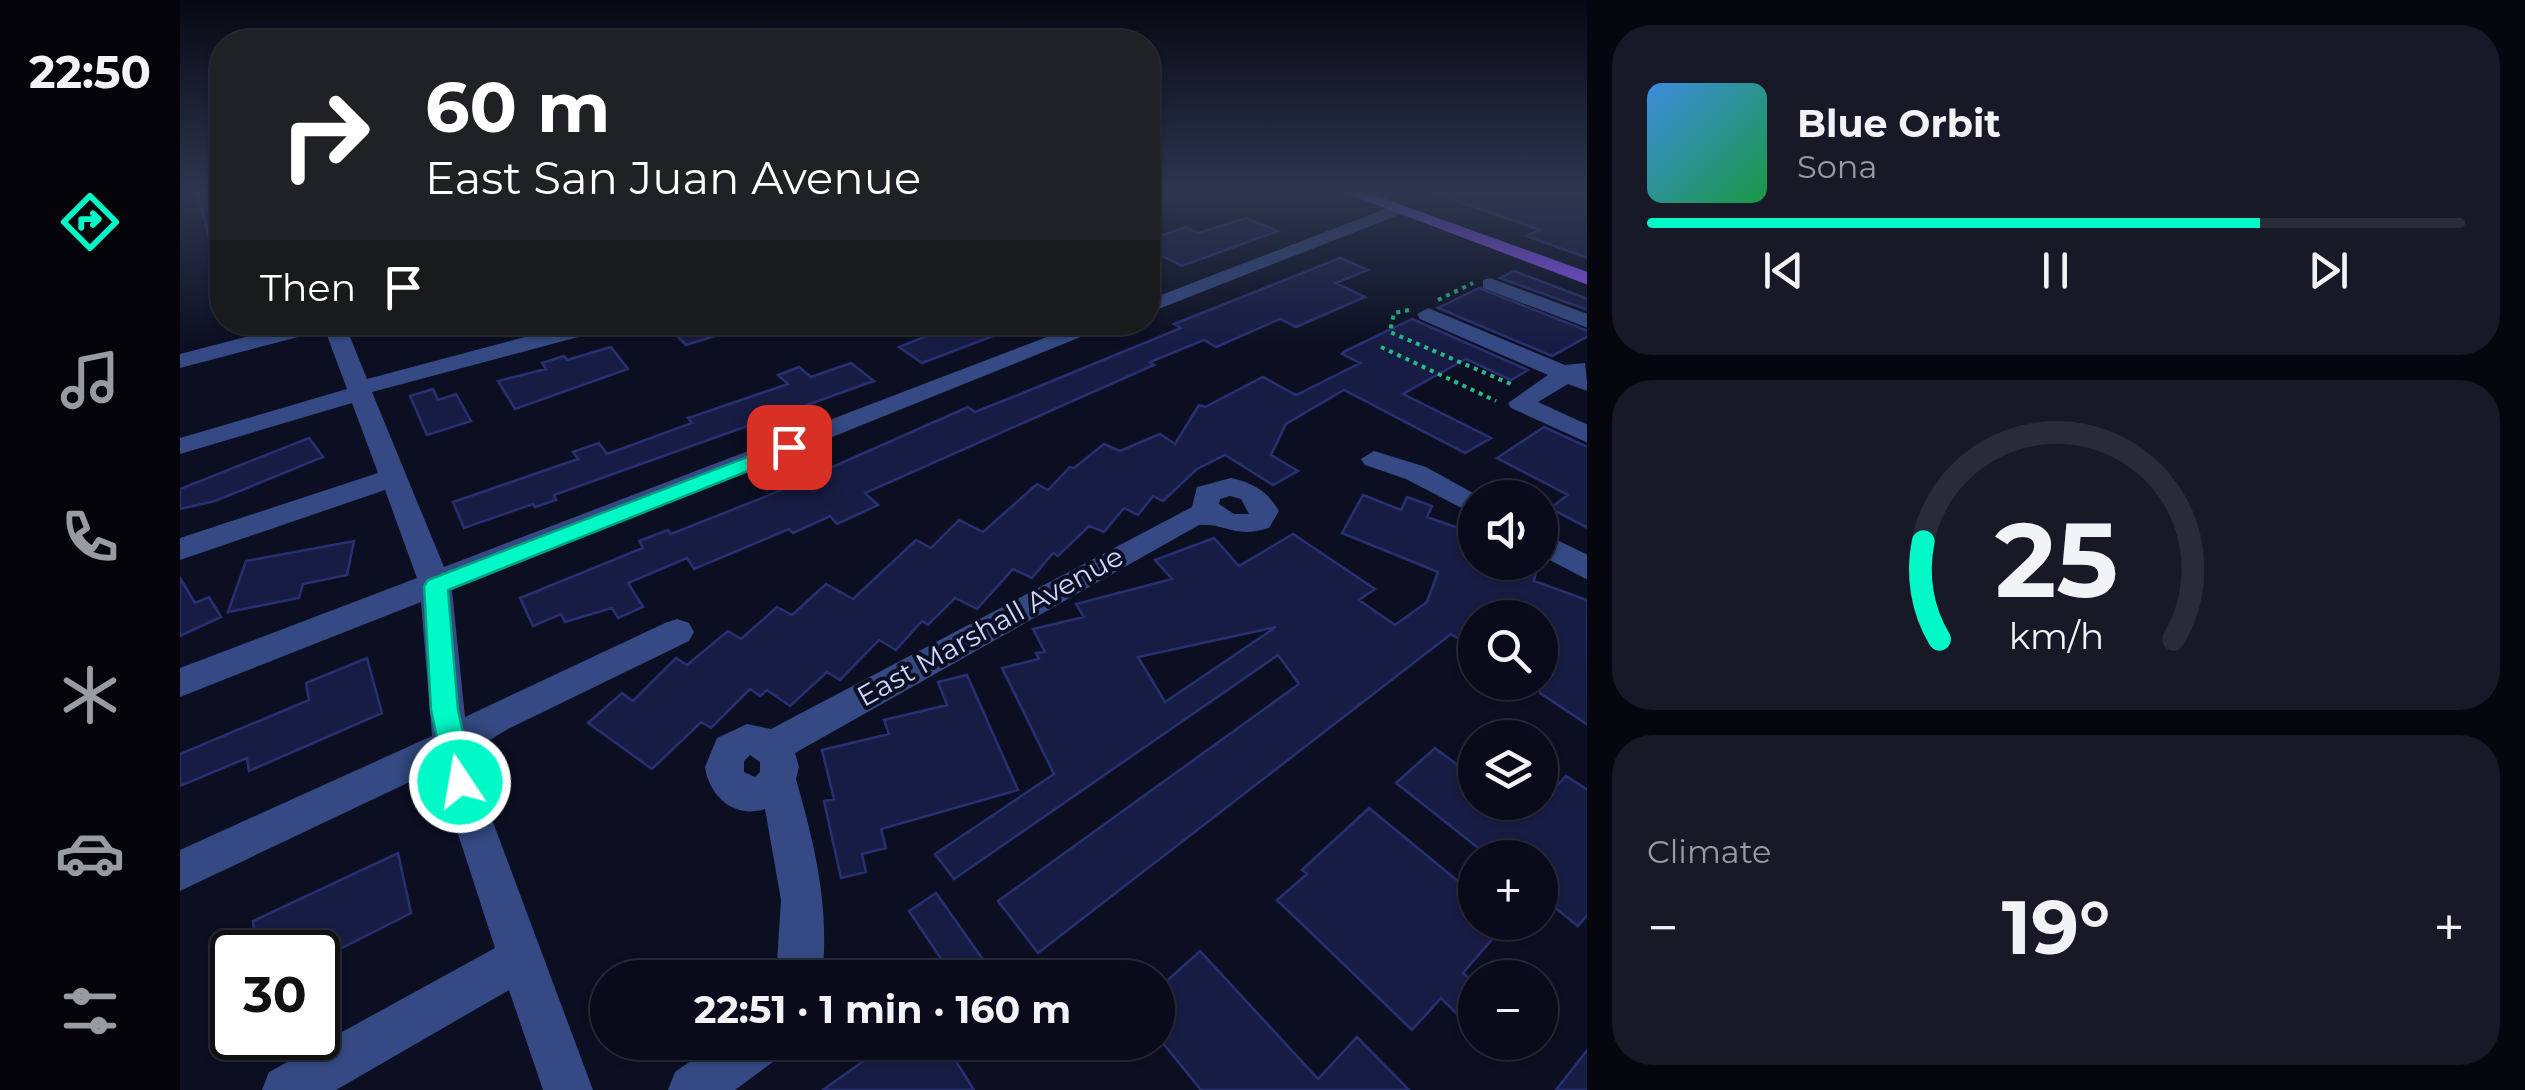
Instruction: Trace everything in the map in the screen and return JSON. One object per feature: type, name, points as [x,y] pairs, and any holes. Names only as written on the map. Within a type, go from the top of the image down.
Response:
[{"type":"main road","points":[[1497,242],[1587,278]]},
{"type":"street","points":[[1160,302],[1302,242]]},
{"type":"street","points":[[1490,284],[1587,322]]},
{"type":"street","points":[[1428,314],[1580,374]]},
{"type":"street","points":[[180,362],[283,335]]},
{"type":"street","points":[[337,335],[436,586],[445,710],[460,782],[568,1090]]},
{"type":"street","points":[[180,446],[561,335]]},
{"type":"street","points":[[180,683],[1074,335]]},
{"type":"street","points":[[1580,374],[1520,402],[1587,435]]},
{"type":"street","points":[[1374,459],[1416,473],[1458,496]]},
{"type":"street","points":[[180,548],[396,477]]},
{"type":"street","name":"East Marshall Avenue","points":[[802,960],[804,887],[776,763],[796,732],[1188,518],[1209,511]]},
{"type":"street","points":[[1558,552],[1587,568]]},
{"type":"street","points":[[180,871],[452,744],[495,718],[676,632]]},
{"type":"street","points":[[288,1090],[520,959]]},
{"type":"street","points":[[693,1090],[735,1060]]},
{"type":"path","points":[[1403,311],[1394,313],[1390,332],[1505,384]]},
{"type":"path","points":[[1381,347],[1485,396]]},
{"type":"building","points":[[1160,242],[1248,242],[1182,266],[1160,255]]},
{"type":"building","points":[[1543,242],[1587,242],[1587,258]]},
{"type":"building","points":[[1340,258],[1368,270],[1336,283],[1365,297],[1296,327],[1280,319],[1216,347],[1204,340],[1150,362],[1154,365],[865,493],[878,505],[837,524],[830,516],[694,569],[687,558],[628,583],[643,607],[618,618],[612,608],[565,622],[561,614],[533,626],[520,598],[643,548],[639,541],[668,530],[671,534],[762,498],[968,407],[975,412],[1018,395],[1181,328],[1174,324]]},
{"type":"building","points":[[1514,271],[1587,299],[1587,310],[1500,278]]},
{"type":"building","points":[[1479,288],[1587,331],[1587,337],[1552,356],[1438,308]]},
{"type":"building","points":[[1412,319],[1528,370],[1511,380],[1466,359],[1403,394],[1491,438],[1465,453],[1344,390],[1286,424],[1271,455],[1298,471],[1273,485],[1225,455],[1197,469],[1163,501],[1153,496],[1138,515],[1124,508],[1104,532],[1089,526],[1058,556],[1053,553],[1032,578],[1013,569],[977,609],[955,598],[928,625],[922,621],[896,650],[879,640],[840,680],[827,672],[790,706],[767,690],[760,696],[750,689],[711,728],[701,722],[652,769],[588,723],[622,693],[633,701],[676,658],[687,665],[728,631],[741,639],[777,607],[792,615],[826,584],[853,599],[916,540],[931,548],[959,520],[983,532],[1037,484],[1048,490],[1070,467],[1074,468],[1104,444],[1120,451],[1160,434],[1175,444],[1199,405],[1205,407],[1263,377],[1296,395],[1360,363],[1342,354],[1345,351]]},
{"type":"building","points":[[676,335],[718,335],[686,345]]},
{"type":"building","points":[[929,335],[996,335],[922,363],[899,347]]},
{"type":"building","points":[[611,347],[628,369],[515,409],[498,381],[546,369],[542,363],[564,356],[567,360]]},
{"type":"building","points":[[851,363],[874,381],[554,495],[556,500],[464,528],[453,502],[578,459],[573,452],[599,443],[607,454],[692,423],[688,418],[788,384],[778,375],[799,367],[811,377]]},
{"type":"building","points":[[433,389],[438,400],[456,394],[471,421],[427,435],[410,396]]},
{"type":"building","points":[[1544,427],[1587,447],[1587,527],[1558,512],[1558,502],[1568,495],[1558,490],[1558,480],[1539,480],[1497,458]]},
{"type":"building","points":[[309,438],[323,457],[215,501],[180,509],[180,489]]},
{"type":"building","points":[[1363,495],[1401,510],[1407,497],[1432,506],[1427,517],[1458,528],[1458,580],[1534,580],[1587,600],[1587,724],[1550,700],[1558,700],[1558,600],[1458,600],[1458,639],[1451,634],[1038,953],[998,901],[1299,684],[1278,655],[954,879],[935,854],[1054,774],[1002,668],[1039,659],[1036,653],[1045,652],[1033,629],[1084,617],[1076,604],[1172,579],[1155,560],[1214,538],[1239,566],[1293,534],[1375,589],[1359,600],[1395,625],[1427,602],[1438,572],[1342,533]],"holes":[[[1276,627],[1165,702],[1138,657]]]},
{"type":"building","points":[[354,541],[347,575],[303,584],[299,598],[228,612],[246,561]]},
{"type":"building","points":[[180,578],[195,603],[209,597],[221,617],[180,636]]},
{"type":"building","points":[[367,658],[382,713],[249,771],[247,758],[180,786],[180,754],[309,700],[306,683]]},
{"type":"building","points":[[967,675],[1018,790],[881,829],[886,848],[862,854],[866,872],[841,878],[824,801],[834,799],[822,750],[889,734],[884,720],[947,705],[938,682]]},
{"type":"building","points":[[1435,748],[1458,765],[1458,820],[1558,820],[1558,784],[1566,776],[1587,789],[1587,915],[1578,926],[1558,910],[1558,840],[1468,840],[1396,783]]},
{"type":"building","points":[[1369,808],[1458,881],[1458,940],[1491,940],[1474,960],[1458,960],[1458,1015],[1441,998],[1412,1030],[1277,900],[1307,874],[1302,870]]},
{"type":"building","points":[[398,853],[411,913],[340,949],[340,930],[254,930],[253,921]]},
{"type":"building","points":[[936,893],[983,960],[942,960],[909,911]]},
{"type":"building","points":[[1200,951],[1318,1079],[1357,1037],[1409,1090],[1201,1090],[1175,1058],[1175,974]]},
{"type":"building","points":[[1587,1050],[1587,1090],[1556,1090]]},
{"type":"building","points":[[865,1060],[955,1060],[974,1090],[823,1090]]},
{"type":"route","points":[[460,782],[445,710],[436,586],[789,447]]}]
